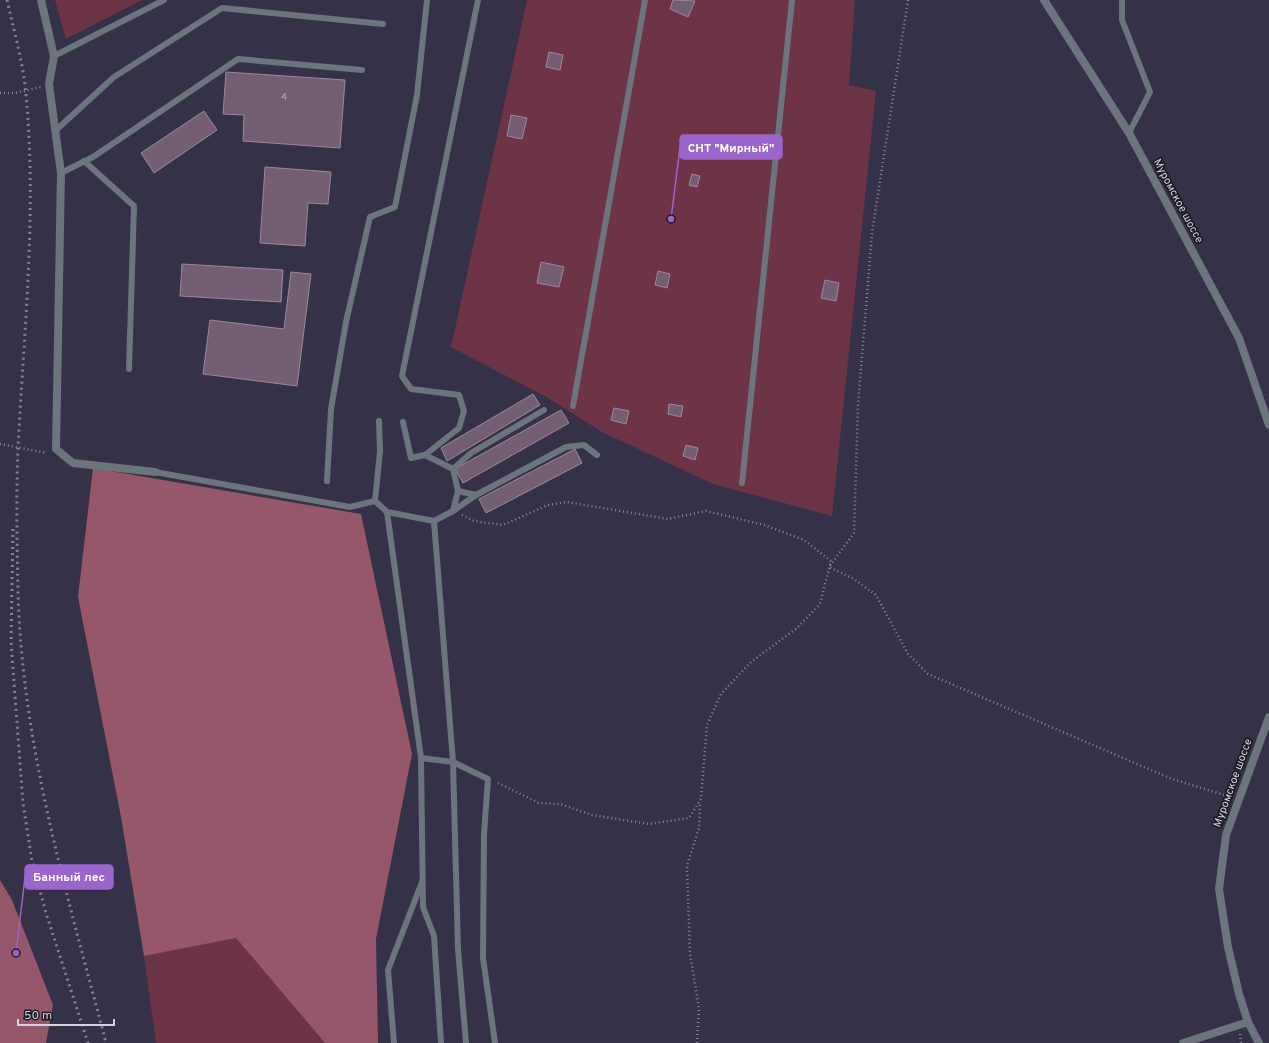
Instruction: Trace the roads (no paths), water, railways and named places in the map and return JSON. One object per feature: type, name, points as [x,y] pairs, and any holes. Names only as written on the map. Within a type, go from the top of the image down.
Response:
[{"type":"street","points":[[41,0],[54,56],[49,84],[61,173],[56,449],[74,463],[155,472]]},
{"type":"street","name":"Муромское шоссе","points":[[1044,0],[1130,133],[1239,338],[1269,425]]},
{"type":"street","name":"Муромское шоссе","points":[[1259,1043],[1248,1022],[1228,948],[1219,889],[1226,835],[1269,717]]},
{"type":"street","points":[[1183,1043],[1248,1022]]},
{"type":"lane","points":[[54,56],[164,0]]},
{"type":"lane","points":[[327,481],[331,409],[346,322],[370,217],[395,207],[418,95],[427,0]]},
{"type":"lane","points":[[403,422],[411,458],[425,455],[459,428],[464,411],[459,395],[411,390],[402,376],[478,0]]},
{"type":"lane","points":[[573,406],[645,0]]},
{"type":"lane","points":[[742,484],[792,0]]},
{"type":"lane","points":[[1122,0],[1122,20],[1150,92],[1130,133]]},
{"type":"lane","points":[[55,131],[114,77],[222,8],[383,24]]},
{"type":"lane","points":[[61,173],[84,161],[238,59],[362,70]]},
{"type":"lane","points":[[84,161],[134,206],[129,369]]},
{"type":"lane","points":[[453,468],[471,453],[544,410]]},
{"type":"lane","points":[[375,501],[380,451],[379,421]]},
{"type":"lane","points":[[375,501],[387,512],[434,521],[453,511],[476,495],[566,447],[584,446],[597,455]]},
{"type":"lane","points":[[425,455],[453,468]]},
{"type":"lane","points":[[453,468],[458,491],[453,511]]},
{"type":"lane","points":[[155,472],[350,507],[375,501]]},
{"type":"lane","points":[[458,491],[476,495]]},
{"type":"lane","points":[[387,512],[421,758],[423,907],[434,936],[441,1043]]},
{"type":"lane","points":[[434,521],[453,762],[458,948],[466,1043]]},
{"type":"lane","points":[[421,758],[453,762],[488,779],[484,834],[483,958],[495,1043]]},
{"type":"lane","points":[[394,1043],[388,970],[423,879]]},
{"type":"railway","points":[[7,0],[25,82],[30,182],[30,227],[17,484],[18,591],[21,649],[37,763],[49,819],[76,931],[106,1043]]},
{"type":"railway","points":[[13,529],[11,642],[23,803],[32,861],[46,913],[88,1043]]},
{"type":"place","name":"СНТ \"Мирный\"","points":[[671,219]]},
{"type":"place","name":"Банный лес","points":[[16,953]]}]
